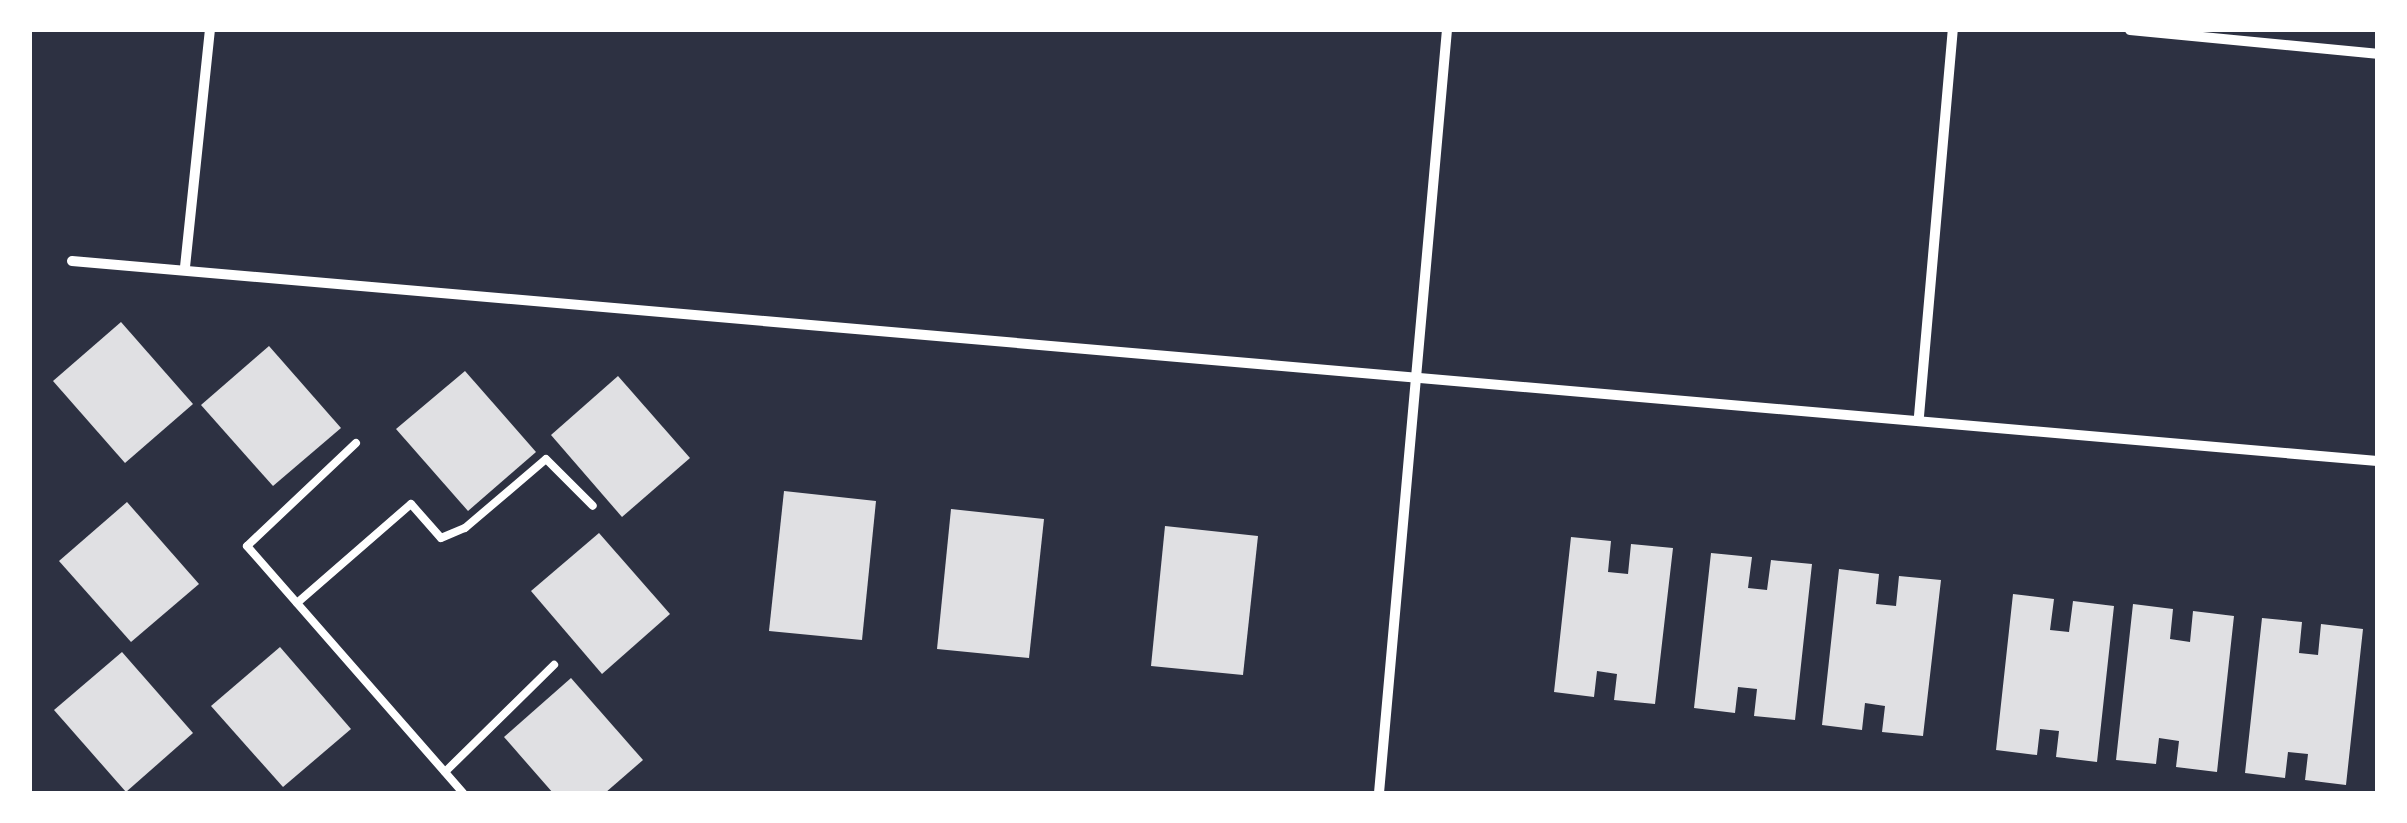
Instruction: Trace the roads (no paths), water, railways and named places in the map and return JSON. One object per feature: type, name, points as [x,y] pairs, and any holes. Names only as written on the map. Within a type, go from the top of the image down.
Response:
[{"type":"street","points":[[186,267],[210,30]]},
{"type":"street","points":[[1379,793],[1420,374],[1448,30]]},
{"type":"street","points":[[1919,416],[1953,30]]},
{"type":"street","points":[[2130,30],[2377,54]]},
{"type":"street","points":[[72,261],[186,267],[1919,416],[2377,461]]},
{"type":"lane","points":[[356,443],[247,546],[463,793]]},
{"type":"lane","points":[[297,603],[411,504],[441,538],[465,528],[546,459],[593,506]]},
{"type":"lane","points":[[444,772],[554,665]]}]
